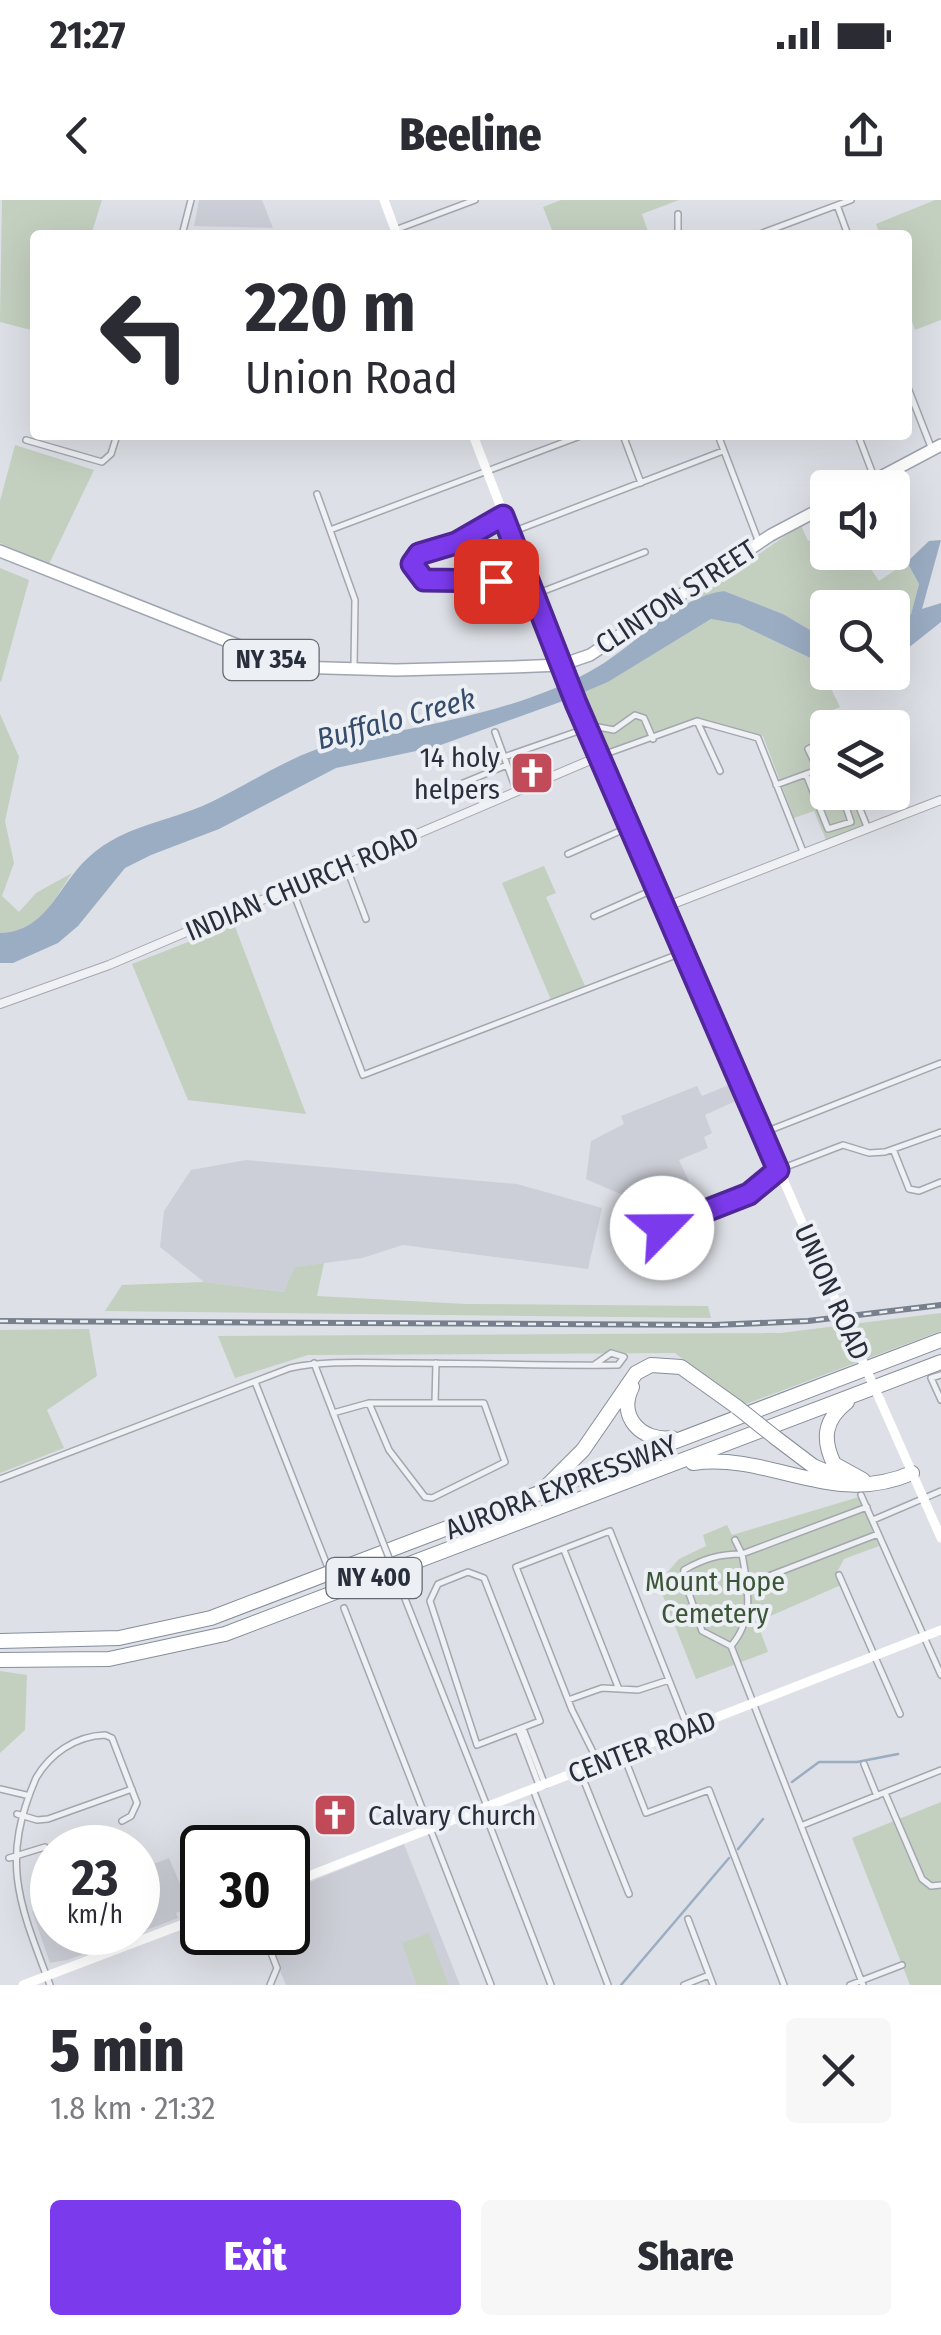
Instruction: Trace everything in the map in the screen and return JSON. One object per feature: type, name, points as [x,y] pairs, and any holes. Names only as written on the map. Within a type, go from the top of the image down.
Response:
[{"type":"highway","name":"AURORA EXPRESSWAY","points":[[0,1641],[87,1641],[180,1627],[514,1506],[941,1340]]},
{"type":"highway","name":"AURORA EXPRESSWAY","points":[[0,1660],[109,1659],[200,1642],[941,1362]]},
{"type":"highway","points":[[514,1506],[564,1472],[636,1374],[651,1365],[680,1367],[814,1472],[842,1486]]},
{"type":"highway","points":[[693,1436],[660,1440],[634,1426],[628,1393],[644,1372],[661,1367],[679,1370],[735,1408]]},
{"type":"highway","points":[[858,1394],[833,1414],[826,1443],[834,1464],[862,1487]]},
{"type":"highway","points":[[773,1439],[833,1476],[862,1487],[910,1469]]},
{"type":"highway","points":[[662,1468],[724,1462],[842,1486],[881,1485],[910,1469]]},
{"type":"main road","points":[[384,200],[395,230]]},
{"type":"main road","name":"UNION ROAD","points":[[475,440],[576,703],[941,1538]]},
{"type":"main road","points":[[893,470],[936,448]]},
{"type":"main road","name":"CLINTON STREET","points":[[0,552],[280,664],[354,670],[563,668],[590,655],[759,543],[810,515]]},
{"type":"main road","name":"CENTER ROAD","points":[[310,1875],[941,1630]]},
{"type":"main road","points":[[23,1985],[48,1980],[180,1926]]},
{"type":"street","points":[[183,230],[190,200]]},
{"type":"street","points":[[401,230],[475,200]]},
{"type":"street","points":[[770,230],[851,200]]},
{"type":"street","points":[[837,206],[846,230]]},
{"type":"street","points":[[678,214],[678,230]]},
{"type":"street","points":[[780,226],[781,230]]},
{"type":"street","points":[[912,397],[936,448]]},
{"type":"street","points":[[26,440],[102,462],[111,454],[116,440]]},
{"type":"street","points":[[330,530],[570,440]]},
{"type":"street","points":[[625,440],[641,482]]},
{"type":"street","points":[[720,440],[759,543]]},
{"type":"street","points":[[860,440],[870,470]]},
{"type":"street","points":[[510,534],[724,450]]},
{"type":"street","points":[[317,494],[355,600],[354,670]]},
{"type":"street","points":[[503,516],[456,543],[419,554],[412,564],[414,572],[424,580],[496,581],[524,570]]},
{"type":"street","points":[[534,595],[645,552]]},
{"type":"street","points":[[504,757],[588,728],[614,730],[635,715],[644,718],[653,739]]},
{"type":"street","points":[[698,721],[720,771]]},
{"type":"street","points":[[600,756],[698,721],[758,738],[804,854]]},
{"type":"street","points":[[496,732],[517,792]]},
{"type":"street","name":"INDIAN CHURCH ROAD","points":[[0,1004],[109,966],[600,756]]},
{"type":"street","points":[[456,786],[508,766]]},
{"type":"street","points":[[776,786],[810,773]]},
{"type":"street","points":[[806,774],[810,782]]},
{"type":"street","points":[[666,908],[941,800]]},
{"type":"street","points":[[823,810],[828,829],[849,823],[845,810]]},
{"type":"street","points":[[860,810],[868,829]]},
{"type":"street","points":[[568,854],[630,826]]},
{"type":"street","points":[[346,866],[366,919]]},
{"type":"street","points":[[292,888],[364,1075],[684,952]]},
{"type":"street","points":[[594,916],[657,888]]},
{"type":"street","points":[[762,1133],[941,1063]]},
{"type":"street","points":[[662,1228],[749,1194],[778,1170],[842,1145],[870,1153],[893,1150],[941,1132]]},
{"type":"street","points":[[893,1150],[909,1189],[919,1191],[941,1182]]},
{"type":"street","points":[[0,1478],[314,1363],[436,1363],[594,1365],[618,1365],[624,1357],[611,1353],[594,1365]]},
{"type":"street","points":[[314,1363],[551,1985]]},
{"type":"street","points":[[435,1403],[436,1363]]},
{"type":"street","points":[[941,1375],[931,1378],[941,1400]]},
{"type":"street","points":[[255,1382],[327,1565]]},
{"type":"street","points":[[334,1413],[369,1403],[484,1404],[505,1462],[425,1498],[390,1450],[369,1403]]},
{"type":"street","points":[[862,1487],[872,1520],[941,1675]]},
{"type":"street","points":[[872,1520],[941,1490]]},
{"type":"street","points":[[863,1983],[731,1646],[702,1632],[682,1576],[684,1570],[698,1562],[720,1554],[742,1554],[867,1507]]},
{"type":"street","points":[[599,1764],[568,1700],[516,1568],[610,1531],[688,1728]]},
{"type":"street","points":[[748,1584],[878,1534]]},
{"type":"street","points":[[731,1646],[747,1622],[748,1584],[735,1540]]},
{"type":"street","points":[[564,1549],[618,1687]]},
{"type":"street","points":[[468,1572],[484,1578],[540,1721],[521,1731],[477,1745],[430,1601],[438,1584],[468,1572]]},
{"type":"street","points":[[839,1574],[900,1714]]},
{"type":"street","points":[[344,1608],[490,1985]]},
{"type":"street","points":[[568,1700],[618,1687],[644,1690],[669,1680]]},
{"type":"street","points":[[521,1731],[608,1985]]},
{"type":"street","points":[[48,1980],[29,1936],[9,1859],[17,1814],[49,1756],[99,1735],[112,1738],[132,1789],[135,1810],[122,1821]]},
{"type":"street","points":[[624,1754],[646,1814],[708,1790],[784,1985]]},
{"type":"street","points":[[864,1764],[877,1796]]},
{"type":"street","points":[[803,1825],[941,1770]]},
{"type":"street","points":[[580,1771],[629,1894]]},
{"type":"street","points":[[0,1789],[26,1795]]},
{"type":"street","points":[[17,1814],[48,1819],[132,1789]]},
{"type":"street","points":[[885,1793],[922,1879],[931,1886],[941,1885]]},
{"type":"street","points":[[0,1861],[30,1852]]},
{"type":"street","points":[[688,1919],[712,1985]]},
{"type":"street","points":[[270,1985],[276,1968],[271,1955]]},
{"type":"street","points":[[850,1985],[902,1965]]},
{"type":"street","points":[[684,1985],[709,1975]]},
{"type":"shaded area","points":[[199,200],[262,200],[273,228],[194,226]]},
{"type":"shaded area","points":[[731,1084],[738,1100],[705,1115],[712,1133],[704,1137],[708,1148],[679,1160],[701,1208],[673,1217],[586,1179],[591,1141],[624,1124],[621,1116],[697,1086],[702,1096]]},
{"type":"shaded area","points":[[246,1160],[517,1184],[602,1208],[588,1269],[403,1245],[362,1258],[296,1267],[285,1292],[204,1282],[160,1247],[164,1211],[191,1170]]},
{"type":"shaded area","points":[[404,1844],[460,1985],[286,1985],[273,1955],[310,1955],[310,1882]]},
{"type":"shaded area","points":[[169,1858],[180,1884],[180,1911],[176,1913],[178,1918],[160,1925],[160,1861]]},
{"type":"shaded area","points":[[47,1955],[80,1955],[67,1960],[50,1963]]},
{"type":"green space","points":[[2,200],[102,200],[93,230],[30,230],[30,330],[0,322]]},
{"type":"green space","points":[[561,200],[679,200],[642,214],[647,230],[552,230],[543,207]]},
{"type":"green space","points":[[941,200],[941,320],[915,330],[912,230],[878,230],[876,224]]},
{"type":"green space","points":[[15,445],[94,470],[49,564],[0,543],[0,501]]},
{"type":"green space","points":[[801,525],[810,540],[810,570],[872,570],[879,581],[895,570],[910,568],[919,584],[910,615],[910,590],[810,590],[810,630],[783,614],[724,591],[677,611]]},
{"type":"green space","points":[[0,568],[29,580],[1,682],[0,681]]},
{"type":"green space","points":[[711,619],[739,624],[810,658],[810,690],[832,690],[840,707],[810,710],[810,810],[865,810],[870,823],[826,840],[814,811],[794,818],[763,736],[697,721],[600,756],[575,696],[608,682]]},
{"type":"green space","points":[[0,714],[19,757],[5,821],[14,863],[2,896],[19,912],[36,893],[72,873],[35,921],[0,933]]},
{"type":"green space","points":[[544,866],[556,893],[546,897],[585,986],[551,1000],[502,883]]},
{"type":"green space","points":[[234,924],[306,1114],[188,1100],[132,964]]},
{"type":"green space","points":[[324,1263],[317,1296],[466,1304],[708,1306],[711,1318],[105,1311],[122,1285],[204,1282],[284,1292],[295,1267]]},
{"type":"green space","points":[[941,1313],[941,1331],[743,1405],[675,1353],[308,1355],[235,1378],[218,1336],[781,1333]]},
{"type":"green space","points":[[89,1329],[97,1376],[47,1410],[64,1448],[0,1473],[0,1330]]},
{"type":"green space","name":"Mount Hope Cemetery","points":[[859,1497],[879,1546],[844,1559],[836,1574],[841,1585],[757,1622],[768,1652],[696,1679],[658,1583],[679,1559],[706,1546],[703,1535],[727,1525],[732,1535]]},
{"type":"green space","points":[[0,1671],[27,1675],[25,1730],[0,1753]]},
{"type":"green space","points":[[941,1802],[941,1985],[910,1985],[852,1838]]},
{"type":"green space","points":[[429,1933],[447,1985],[417,1985],[402,1943]]},
{"type":"water","points":[[941,540],[922,609],[941,603],[941,622],[910,647],[910,615],[919,584],[910,559],[929,541]]},
{"type":"water","points":[[724,591],[783,614],[810,630],[810,658],[739,624],[711,619],[608,682],[563,701],[435,747],[336,768],[219,829],[151,855],[125,868],[78,926],[58,943],[13,963],[0,963],[0,933],[16,931],[41,916],[79,867],[118,837],[209,803],[316,749],[351,742],[340,748],[351,747],[540,694],[604,663],[670,614]]},
{"type":"waterway","points":[[792,1782],[819,1762],[857,1762],[898,1754]]},
{"type":"waterway","points":[[738,1849],[763,1819]]},
{"type":"waterway","points":[[621,1985],[729,1858]]},
{"type":"railway","points":[[0,1321],[714,1325],[808,1321],[941,1305]]},
{"type":"place","name":"14 holy helpers","points":[[532,773]]},
{"type":"place","name":"Calvary Church","points":[[335,1815]]},
{"type":"route","points":[[496,581],[424,580],[414,572],[412,564],[419,554],[456,543],[476,527],[503,516],[576,703],[778,1170],[749,1194],[662,1228]]},
{"type":"water label","name":"Buffalo Creek","points":[[396,719]]}]
